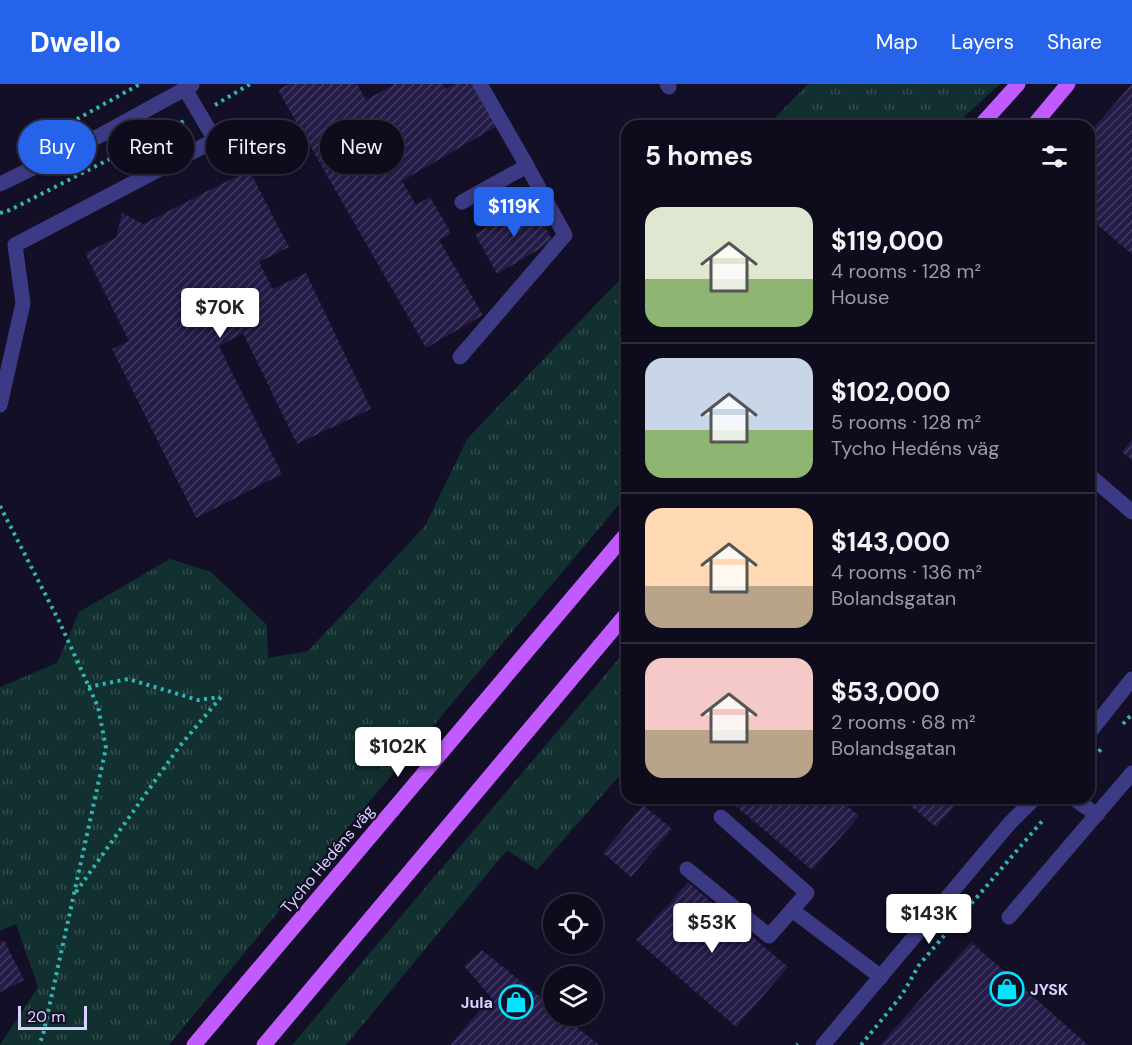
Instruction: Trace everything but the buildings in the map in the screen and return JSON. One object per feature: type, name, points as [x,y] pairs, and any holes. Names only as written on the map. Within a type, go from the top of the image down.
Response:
[{"type":"main road","points":[[985,120],[1018,84]]},
{"type":"main road","points":[[1038,120],[1068,84]]},
{"type":"main road","name":"Tycho Hedéns väg","points":[[195,1045],[621,539]]},
{"type":"main road","points":[[264,1045],[621,620]]},
{"type":"street","points":[[460,357],[565,235],[480,84]]},
{"type":"street","points":[[0,184],[99,136],[189,86],[199,114],[215,140],[15,245],[23,303],[0,405]]},
{"type":"street","points":[[462,202],[526,166]]},
{"type":"street","points":[[1095,480],[1132,512]]},
{"type":"street","points":[[1095,725],[1132,679]]},
{"type":"street","points":[[1009,917],[1132,773]]},
{"type":"street","points":[[823,1045],[1002,833],[1029,804]]},
{"type":"street","points":[[1081,804],[1097,816]]},
{"type":"street","points":[[687,870],[769,936],[807,892],[721,817]]},
{"type":"street","points":[[792,909],[880,977]]},
{"type":"path","points":[[10,156],[140,84]]},
{"type":"path","points":[[0,213],[199,114],[250,84]]},
{"type":"path","points":[[0,506],[60,623],[98,707],[106,748],[39,1045]]},
{"type":"path","points":[[74,896],[180,747],[220,697],[198,700],[128,679],[88,687]]},
{"type":"path","points":[[861,1045],[902,995],[919,965],[1047,814]]},
{"type":"green space","points":[[808,84],[1000,84],[961,120],[773,120]]},
{"type":"green space","points":[[621,278],[621,502],[339,838],[169,1045],[0,1045],[38,987],[16,924],[0,931],[0,687],[57,663],[79,612],[170,559],[211,572],[267,625],[268,658],[308,651],[425,526],[467,439]]},
{"type":"green space","points":[[621,656],[621,774],[537,870],[507,850],[346,1045],[292,1045]]},
{"type":"place","name":"JYSK","points":[[1007,989]]},
{"type":"place","name":"Jula","points":[[516,1002]]}]
